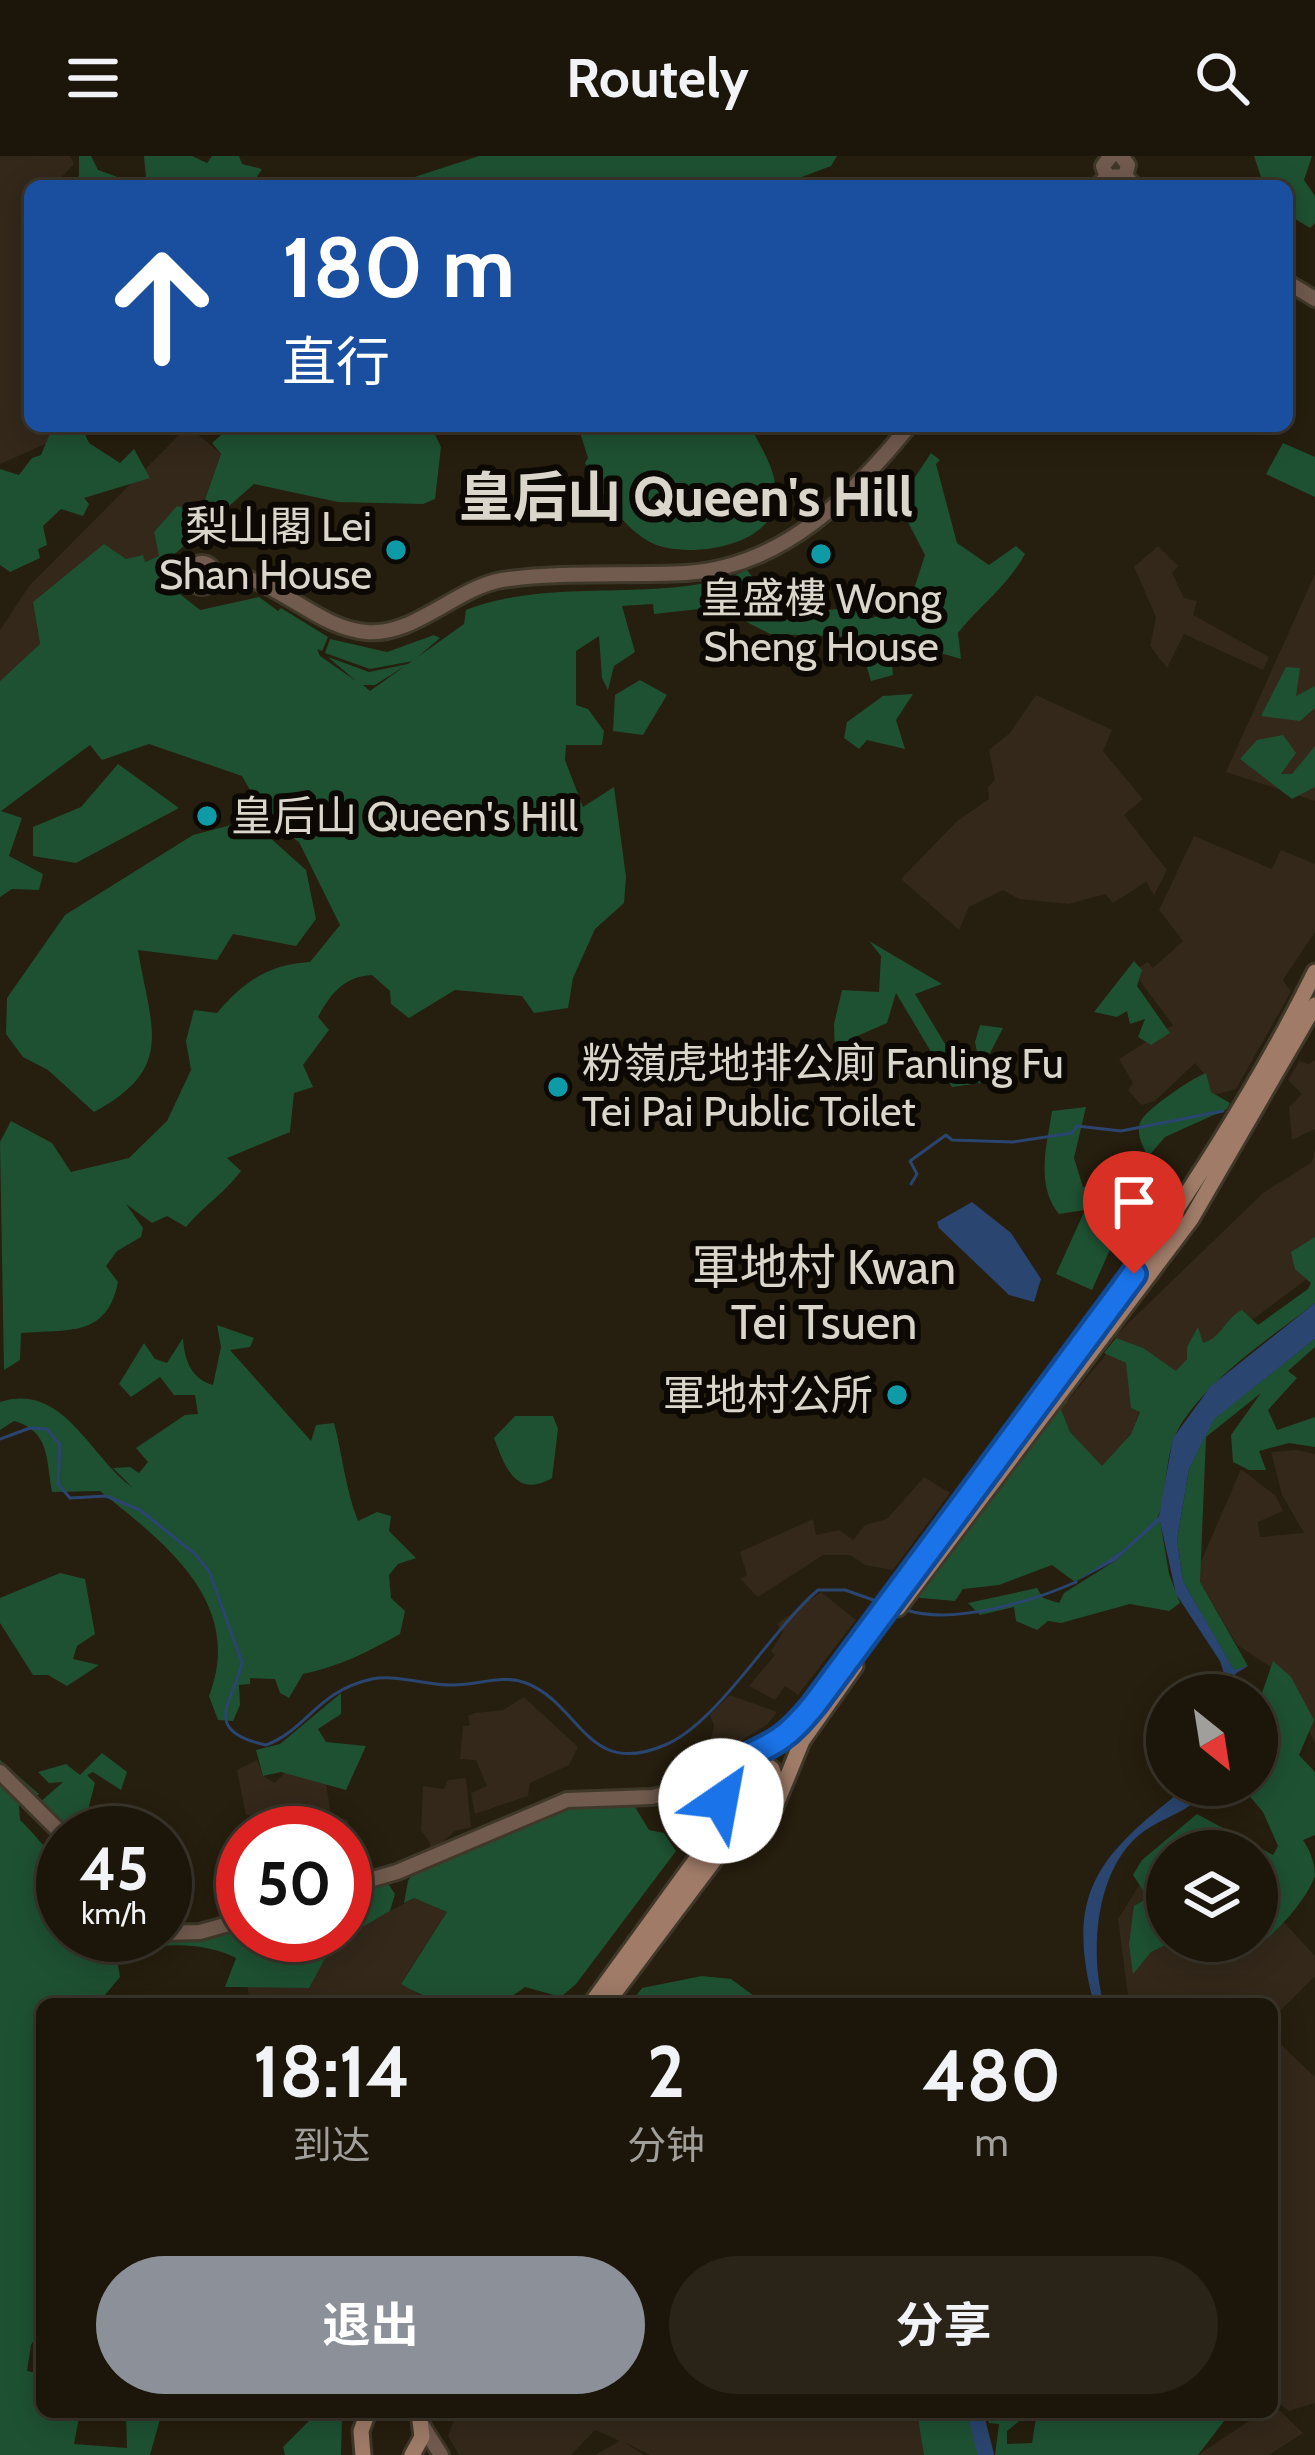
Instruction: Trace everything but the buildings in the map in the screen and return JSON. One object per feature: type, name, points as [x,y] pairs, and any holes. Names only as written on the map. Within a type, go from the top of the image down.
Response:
[{"type":"main road","points":[[610,1998],[716,1857],[763,1817],[780,1794],[802,1741],[888,1614],[1184,1205],[1268,1066],[1315,971]]},
{"type":"main road","points":[[906,1589],[1192,1219],[1315,1005]]},
{"type":"main road","points":[[595,1998],[712,1839],[721,1801],[720,1781],[739,1761],[801,1720],[888,1614]]},
{"type":"main road","points":[[739,1761],[768,1765],[780,1794]]},
{"type":"main road","points":[[721,1801],[738,1818],[763,1817]]},
{"type":"main road","points":[[365,2450],[368,2418]]},
{"type":"main road","points":[[412,2455],[421,2441],[419,2418]]},
{"type":"street","points":[[214,575],[242,576],[330,622],[374,633],[501,580],[716,569],[781,543],[839,506],[904,432]]},
{"type":"street","points":[[0,1772],[36,1808]]},
{"type":"street","points":[[372,1879],[567,1799],[652,1797],[720,1781]]},
{"type":"street","points":[[419,2418],[440,2455]]},
{"type":"shaded area","points":[[0,156],[70,156],[74,164],[59,180],[24,180],[20,221],[24,221],[24,432],[62,432],[0,464]]},
{"type":"shaded area","points":[[182,432],[195,432],[221,454],[199,514],[177,507],[154,532],[160,556],[33,602],[40,644],[0,681],[0,630],[29,586]]},
{"type":"shaded area","points":[[1158,546],[1178,566],[1172,573],[1184,598],[1197,601],[1193,615],[1269,657],[1263,670],[1184,634],[1167,668],[1150,646],[1156,617],[1134,567]]},
{"type":"shaded area","points":[[1315,574],[1315,801],[1226,772]]},
{"type":"shaded area","points":[[1036,695],[1112,730],[1103,751],[1143,799],[1124,815],[1167,870],[1154,895],[1146,882],[1113,903],[1105,894],[1069,904],[1019,899],[1003,890],[969,907],[959,930],[901,879],[956,822],[989,799],[988,787],[995,780],[989,750],[1010,733]]},
{"type":"shaded area","points":[[1194,836],[1272,869],[1281,850],[1315,864],[1315,932],[1283,980],[1291,992],[1236,1089],[1207,1097],[1204,1074],[1195,1063],[1155,1101],[1141,1105],[1128,1090],[1133,1083],[1119,1059],[1173,1025],[1137,977],[1139,967],[1148,962],[1153,968],[1183,941],[1159,910]]},
{"type":"shaded area","points":[[1315,1059],[1315,1129],[1292,1140],[1289,1107],[1302,1094],[1288,1080],[1299,1061],[1309,1064]]},
{"type":"shaded area","points":[[1315,1150],[1315,1273],[1178,1375],[1114,1337],[1263,1193],[1312,1162]]},
{"type":"shaded area","points":[[1107,1353],[1126,1363],[1141,1408],[1132,1432],[1101,1468],[1070,1432],[1061,1409]]},
{"type":"shaded area","points":[[1271,1452],[1315,1454],[1315,1743],[1277,1671],[1237,1645],[1200,1582],[1200,1564],[1241,1469],[1276,1496],[1283,1511],[1258,1522],[1260,1537],[1304,1533],[1282,1495]]},
{"type":"shaded area","points":[[924,1477],[950,1493],[893,1570],[865,1565],[850,1555],[823,1555],[758,1597],[740,1579],[747,1575],[740,1552],[813,1519],[816,1535],[839,1530],[853,1540],[865,1525],[887,1519]]},
{"type":"shaded area","points":[[821,1592],[856,1620],[798,1695],[785,1686],[775,1700],[749,1686],[775,1655],[771,1651],[783,1632],[777,1624]]},
{"type":"shaded area","points":[[730,1695],[777,1712],[768,1724],[738,1743],[680,1765],[674,1757],[687,1748],[692,1753],[708,1749],[714,1726],[710,1715]]},
{"type":"shaded area","points":[[524,1697],[578,1747],[569,1765],[530,1783],[528,1796],[475,1814],[471,1793],[487,1786],[476,1760],[460,1759],[463,1726],[470,1725],[468,1716],[503,1710]]},
{"type":"shaded area","points":[[257,1760],[263,1776],[275,1783],[286,1771],[326,1783],[330,1806],[244,1806],[237,1770]]},
{"type":"shaded area","points":[[466,1778],[471,1827],[455,1831],[440,1844],[440,1852],[430,1854],[430,1843],[421,1830],[423,1786],[444,1789],[448,1780]]},
{"type":"shaded area","points":[[1146,1874],[1146,1962],[1278,1962],[1278,1916],[1315,1956],[1315,1976],[1278,2013],[1278,1998],[1128,1998],[1118,1919]]},
{"type":"shaded area","points":[[414,1898],[447,1912],[401,1983],[425,1998],[249,1998],[247,1983],[308,1988],[323,1962],[372,1962],[372,1921]]},
{"type":"shaded area","points":[[1278,2042],[1315,2077],[1315,2403],[1289,2411],[1278,2403]]},
{"type":"shaded area","points":[[1278,2409],[1303,2433],[1269,2455],[1198,2455],[1254,2418],[1278,2418]]},
{"type":"shaded area","points":[[455,2418],[918,2418],[925,2455],[650,2455],[624,2442],[644,2455],[595,2455],[620,2441],[595,2430],[571,2455],[459,2455],[448,2436]]},
{"type":"green space","points":[[79,156],[91,156],[98,170],[123,179],[146,178],[144,156],[192,156],[207,163],[212,156],[239,156],[242,164],[262,169],[255,180],[74,180],[79,176]]},
{"type":"green space","points":[[479,156],[837,156],[831,166],[794,180],[405,180]]},
{"type":"green space","points":[[1254,156],[1312,156],[1304,180],[1315,196],[1315,223],[1310,228],[1293,218],[1293,180],[1262,180]]},
{"type":"green space","points":[[51,432],[84,432],[89,443],[120,463],[134,449],[150,478],[84,498],[89,504],[83,516],[61,509],[43,526],[47,545],[38,549],[40,558],[10,572],[0,565],[0,469],[19,475],[32,458],[41,455]]},
{"type":"green space","points":[[224,432],[434,432],[441,447],[435,499],[423,504],[338,502],[254,484],[160,567],[176,591],[200,610],[259,597],[278,611],[281,608],[328,637],[322,651],[317,649],[320,656],[356,681],[328,657],[369,672],[408,664],[464,624],[466,610],[536,594],[682,587],[747,570],[766,595],[786,603],[787,614],[849,608],[873,618],[912,595],[925,555],[898,503],[931,453],[940,460],[936,464],[957,543],[989,565],[1016,546],[1025,554],[958,633],[961,659],[937,652],[932,643],[891,654],[893,675],[871,681],[858,637],[770,634],[718,607],[654,614],[653,604],[622,606],[635,652],[614,666],[608,690],[602,678],[599,636],[576,651],[576,705],[588,709],[604,731],[602,745],[566,745],[565,760],[583,807],[614,787],[626,877],[624,903],[595,929],[573,978],[568,1008],[534,1013],[522,996],[455,990],[409,1018],[391,1004],[390,991],[372,975],[346,983],[318,1017],[329,1030],[303,1065],[313,1087],[294,1093],[290,1132],[227,1158],[241,1171],[186,1227],[167,1216],[152,1223],[126,1204],[143,1228],[141,1237],[117,1251],[106,1266],[118,1282],[105,1313],[83,1327],[21,1333],[20,1360],[4,1370],[0,1142],[11,1121],[52,1143],[71,1172],[129,1158],[167,1121],[191,1070],[186,1041],[194,1010],[217,1013],[258,977],[282,966],[310,962],[340,925],[299,842],[267,820],[242,776],[149,744],[102,760],[90,745],[1,811],[22,818],[9,856],[43,874],[39,890],[12,889],[0,897],[0,681],[40,644],[33,602],[104,544],[126,559],[143,555],[145,562],[159,556],[154,532],[177,506],[200,513],[221,454],[212,443]]},
{"type":"green space","points":[[580,432],[753,432],[775,483],[775,504],[769,519],[740,540],[700,550],[662,547],[637,534],[619,516],[585,463],[588,458]]},
{"type":"green space","points":[[1283,443],[1315,457],[1315,497],[1266,474]]},
{"type":"green space","points":[[434,635],[440,638],[413,661],[370,669],[325,653],[330,639],[387,652]]},
{"type":"green space","points":[[1286,667],[1300,668],[1296,696],[1315,686],[1315,708],[1300,721],[1261,716]]},
{"type":"green space","points":[[640,680],[667,695],[643,735],[613,731],[615,695]]},
{"type":"green space","points":[[913,694],[896,720],[905,749],[867,740],[859,749],[844,738],[847,722],[883,696]]},
{"type":"green space","points":[[1283,735],[1296,753],[1281,774],[1292,774],[1315,746],[1315,787],[1292,799],[1240,759],[1257,740]]},
{"type":"green space","points":[[118,764],[179,808],[76,863],[33,856],[33,827],[81,807]]},
{"type":"green space","points":[[250,820],[306,870],[316,919],[296,946],[233,934],[217,960],[138,950],[151,1023],[148,1061],[120,1096],[94,1112],[48,1070],[23,1057],[6,1034],[7,998],[65,915],[193,835]]},
{"type":"green space","points":[[869,941],[942,984],[915,994],[945,1044],[953,1073],[963,1079],[980,1068],[975,1042],[980,1025],[1003,1028],[990,1053],[987,1082],[952,1087],[896,993],[887,1023],[855,1037],[853,1069],[836,1083],[834,1024],[842,990],[879,992],[881,956]]},
{"type":"green space","points":[[1134,961],[1142,970],[1137,986],[1170,1033],[1151,1045],[1138,1037],[1145,1019],[1130,1024],[1127,1011],[1117,1017],[1094,1012]]},
{"type":"green space","points":[[1206,1073],[1211,1092],[1230,1103],[1227,1109],[1165,1137],[1148,1157],[1139,1134],[1142,1119],[1172,1093]]},
{"type":"green space","points":[[1086,1107],[1074,1158],[1083,1187],[1127,1183],[1128,1199],[1099,1206],[1124,1218],[1092,1290],[1056,1274],[1085,1210],[1059,1214],[1045,1178],[1052,1111]]},
{"type":"green space","points":[[1315,1237],[1315,1303],[1228,1372],[1183,1421],[1170,1454],[1160,1511],[1136,1542],[1075,1582],[1052,1565],[999,1585],[963,1589],[955,1601],[910,1597],[978,1509],[1002,1487],[1061,1401],[1068,1401],[1061,1409],[1070,1432],[1102,1466],[1131,1434],[1140,1412],[1131,1408],[1126,1363],[1104,1353],[1116,1338],[1143,1348],[1176,1371],[1187,1359],[1187,1347],[1198,1327],[1203,1343],[1242,1310],[1258,1325],[1308,1289],[1311,1283],[1295,1269],[1291,1252]]},
{"type":"green space","points":[[217,1325],[254,1338],[250,1347],[230,1350],[311,1441],[316,1425],[334,1423],[358,1521],[377,1512],[391,1516],[389,1531],[416,1558],[398,1564],[389,1575],[391,1598],[405,1611],[400,1634],[353,1658],[303,1674],[289,1698],[280,1693],[275,1679],[250,1678],[250,1684],[239,1685],[240,1705],[233,1721],[218,1720],[209,1696],[217,1663],[216,1632],[207,1604],[173,1554],[100,1491],[52,1492],[40,1439],[14,1421],[0,1430],[0,1402],[22,1398],[41,1402],[74,1425],[117,1474],[132,1487],[113,1468],[130,1467],[139,1473],[148,1462],[136,1448],[185,1415],[198,1414],[195,1395],[174,1395],[160,1377],[131,1397],[119,1384],[144,1343],[155,1359],[167,1363],[183,1338],[190,1367],[213,1385],[221,1347]]},
{"type":"green space","points":[[1315,1339],[1315,1347],[1288,1371],[1297,1378],[1268,1410],[1277,1430],[1315,1417],[1315,1447],[1289,1443],[1259,1451],[1266,1470],[1249,1470],[1233,1462],[1231,1435],[1261,1393],[1206,1437],[1200,1582],[1248,1666],[1234,1671],[1183,1581],[1177,1540],[1189,1469],[1214,1418]]},
{"type":"green space","points":[[515,1416],[553,1416],[558,1429],[552,1478],[540,1484],[529,1485],[514,1477],[494,1438]]},
{"type":"green space","points":[[1160,1520],[1169,1574],[1180,1603],[1169,1611],[1130,1604],[1061,1623],[1048,1621],[1037,1630],[1016,1621],[1014,1607],[980,1615],[968,1603],[1037,1588],[1043,1598],[1059,1603],[1064,1593],[1115,1561]]},
{"type":"green space","points":[[60,1573],[85,1579],[95,1634],[77,1646],[73,1659],[99,1665],[67,1686],[48,1675],[33,1675],[0,1623],[0,1598]]},
{"type":"green space","points":[[1273,1661],[1291,1677],[1314,1720],[1299,1755],[1315,1772],[1315,1835],[1303,1840],[1315,1876],[1278,1928],[1278,1830],[1271,1830],[1258,1806],[1278,1806],[1278,1674],[1269,1674]]},
{"type":"green space","points":[[341,1693],[341,1714],[318,1729],[326,1742],[366,1746],[346,1790],[281,1772],[263,1776],[256,1750],[280,1744]]},
{"type":"green space","points":[[102,1753],[127,1772],[121,1790],[93,1772],[87,1775],[95,1783],[89,1806],[36,1806],[36,1818],[30,1811],[63,1782],[49,1783],[38,1772],[66,1764],[80,1775]]},
{"type":"green space","points":[[0,1760],[40,1795],[18,1793],[20,1820],[36,1838],[36,1962],[118,1962],[120,1977],[105,1998],[36,1998],[36,2336],[27,2371],[36,2373],[36,2418],[79,2418],[74,2444],[127,2448],[126,2418],[160,2418],[150,2455],[0,2455]]},
{"type":"green space","points":[[596,1797],[629,1797],[649,1830],[664,1833],[676,1851],[576,1984],[561,1997],[525,1987],[508,1998],[429,1998],[401,1984],[447,1912],[414,1898],[404,1903],[408,1881],[419,1864]]},
{"type":"green space","points":[[1197,1814],[1227,1830],[1178,1830]]},
{"type":"green space","points":[[1146,1857],[1146,1895],[1133,1875]]},
{"type":"green space","points":[[383,1876],[395,1894],[390,1911],[372,1921],[372,1880]]},
{"type":"green space","points":[[1146,1899],[1146,1958],[1133,1974],[1129,1944],[1134,1906]]},
{"type":"green space","points":[[216,1922],[216,1950],[192,1946],[192,1931]]},
{"type":"green space","points":[[234,1962],[323,1962],[309,1988],[225,1987]]},
{"type":"green space","points":[[702,1976],[731,1979],[757,1998],[634,1998],[642,1988]]},
{"type":"green space","points":[[312,2418],[342,2418],[341,2455],[285,2455],[283,2447]]},
{"type":"green space","points":[[918,2418],[977,2418],[986,2455],[924,2455]]},
{"type":"green space","points":[[988,2418],[1023,2418],[1007,2431],[1007,2444],[1032,2443],[1036,2418],[1226,2418],[1198,2455],[995,2455],[999,2424],[989,2423]]},
{"type":"water","points":[[972,1202],[1011,1233],[1041,1279],[1034,1302],[1009,1295],[939,1228],[937,1222]]},
{"type":"water","points":[[1315,1303],[1315,1339],[1214,1419],[1189,1469],[1177,1540],[1183,1581],[1234,1670],[1248,1666],[1235,1674],[1224,1674],[1176,1594],[1160,1521],[1115,1561],[1075,1582],[1123,1550],[1159,1516],[1173,1438],[1211,1386]]},
{"type":"water","points":[[1164,1806],[1188,1806],[1146,1830],[1119,1859],[1108,1882],[1097,1932],[1103,1998],[1093,1998],[1085,1964],[1088,1901],[1114,1852]]},
{"type":"waterway","points":[[911,1184],[917,1174],[910,1161],[946,1135],[952,1140],[1013,1142],[1072,1133],[1077,1126],[1121,1131],[1223,1111]]},
{"type":"waterway","points":[[0,1439],[30,1428],[47,1429],[60,1445],[58,1484],[70,1498],[106,1496],[140,1510],[195,1554],[209,1571],[242,1662],[227,1722],[245,1739],[266,1745],[293,1730],[338,1692],[372,1679],[454,1685],[508,1680],[545,1693],[601,1746],[618,1753],[639,1753],[665,1745],[705,1717],[818,1590],[845,1590],[879,1602]]},
{"type":"waterway","points":[[906,1610],[969,1613],[1015,1604],[1076,1582]]},
{"type":"waterway","points":[[977,2418],[986,2455]]},
{"type":"place","name":"梨山閣 Lei Shan House","points":[[396,550]]},
{"type":"place","name":"皇盛樓 Wong Sheng House","points":[[821,554]]},
{"type":"place","name":"皇后山 Queen's Hill","points":[[207,816]]},
{"type":"place","name":"粉嶺虎地排公廁 Fanling Fu Tei Pai Public Toilet","points":[[558,1087]]},
{"type":"place","name":"軍地村公所","points":[[897,1395]]},
{"type":"district","name":"皇后山 Queen's Hill","points":[[686,497]]},
{"type":"district","name":"軍地村 Kwan Tei Tsuen","points":[[824,1294]]},
{"type":"route","points":[[721,1801],[722,1775],[735,1762],[781,1738],[814,1705],[1134,1274]]}]
